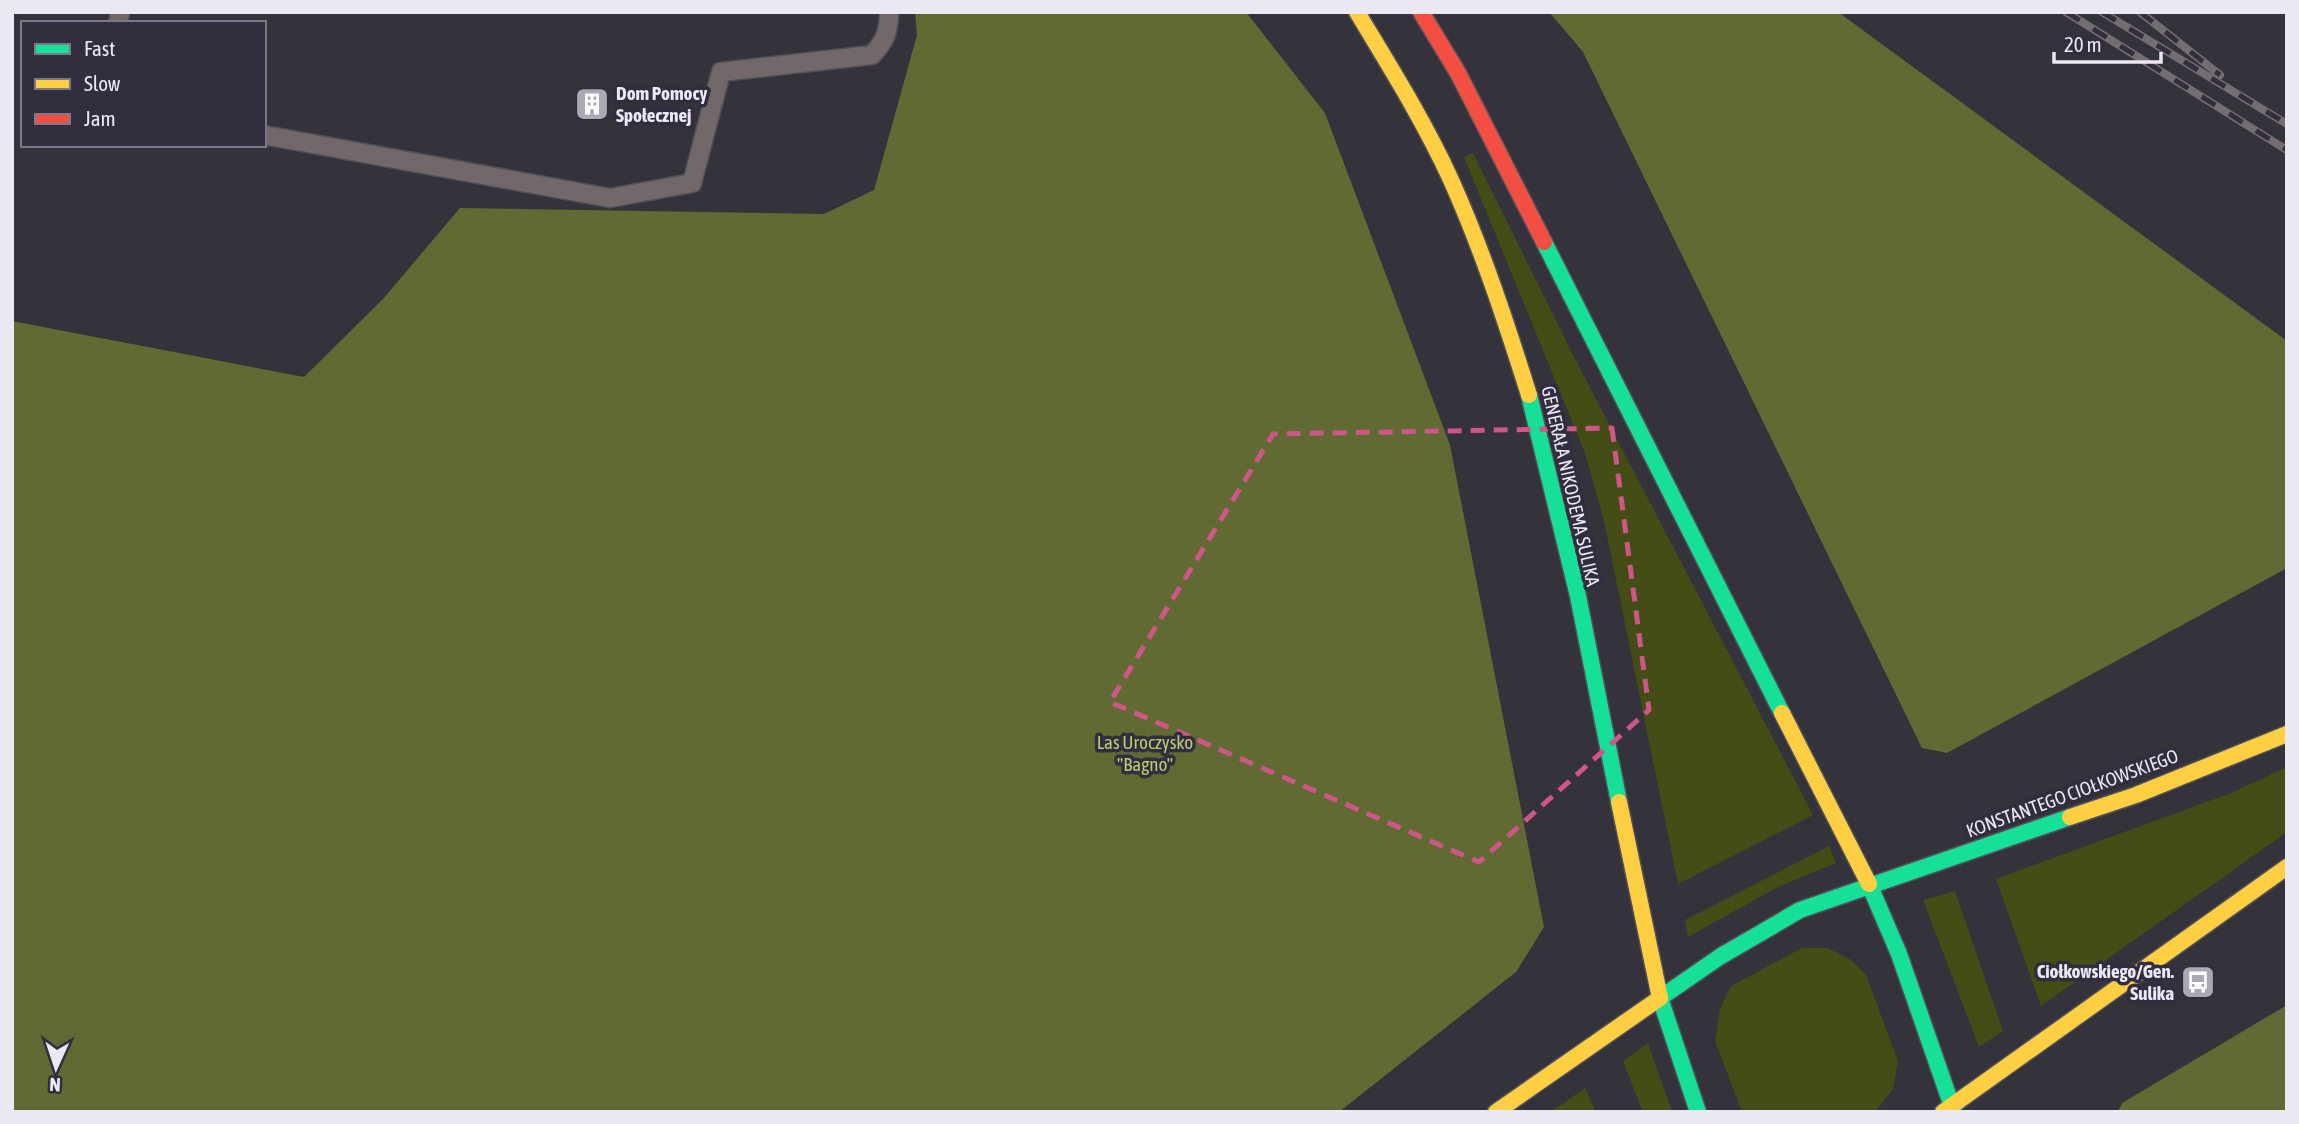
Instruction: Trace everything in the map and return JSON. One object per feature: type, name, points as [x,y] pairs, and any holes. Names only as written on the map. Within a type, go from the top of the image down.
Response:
[{"type":"main road","name":"GENERAŁA NIKODEMA SULIKA","points":[[1357,12],[1408,95],[1461,201],[1520,363],[1559,513],[1660,999],[1698,1112]]},
{"type":"main road","points":[[1421,12],[1458,73],[1869,884],[1899,954],[1950,1110],[2287,867]]},
{"type":"main road","name":"KONSTANTEGO CIOŁKOWSKIEGO","points":[[1660,999],[1721,956],[1800,910],[1869,884],[2136,795],[2287,734]]},
{"type":"main road","points":[[1496,1112],[1660,999]]},
{"type":"lane","points":[[266,135],[610,198],[692,183],[721,72],[872,55],[884,43],[889,29],[889,12]]},
{"type":"highlighted area","points":[[1612,428],[1649,710],[1479,862],[1110,702],[1273,434]]},
{"type":"green space","name":"Las Uroczysko \"Bagno\"","points":[[915,12],[1246,12],[1325,113],[1450,445],[1544,927],[1516,972],[1339,1112],[12,1112],[12,321],[304,377],[383,299],[460,208],[824,214],[874,190],[917,35]]},
{"type":"green space","points":[[1549,12],[1838,12],[2287,341],[2287,568],[1947,753],[1922,748],[1583,52]]},
{"type":"green space","points":[[1473,153],[1573,355],[1813,815],[1678,884],[1604,521],[1585,453],[1464,157]]},
{"type":"green space","points":[[2287,767],[2287,832],[2041,1006],[1996,879],[2231,793]]},
{"type":"green space","points":[[1829,846],[1836,863],[1778,887],[1688,937],[1685,920]]},
{"type":"green space","points":[[1955,891],[2003,1031],[1979,1047],[1923,900]]},
{"type":"green space","points":[[1802,948],[1828,948],[1851,960],[1866,975],[1898,1061],[1893,1089],[1875,1112],[1742,1112],[1715,1041],[1720,1009],[1731,986]]},
{"type":"green space","points":[[2287,1005],[2287,1112],[2118,1112],[2122,1103]]},
{"type":"green space","points":[[1648,1043],[1672,1112],[1643,1112],[1623,1061]]},
{"type":"green space","points":[[1585,1088],[1596,1112],[1551,1112]]},
{"type":"railway","points":[[2066,12],[2287,150]]},
{"type":"railway","points":[[2102,12],[2287,124]]},
{"type":"railway","points":[[2140,12],[2220,75]]},
{"type":"traffic: fast","points":[[1544,242],[1782,713]]},
{"type":"traffic: fast","points":[[1529,395],[1578,596],[1619,802]]},
{"type":"traffic: fast","points":[[1698,1112],[1660,998],[1721,956],[1800,910],[2070,817]]},
{"type":"traffic: fast","points":[[1869,884],[1899,954],[1954,1112]]},
{"type":"traffic: slow","points":[[1357,12],[1418,115],[1451,180],[1493,286],[1529,395]]},
{"type":"traffic: slow","points":[[1782,713],[1869,884]]},
{"type":"traffic: slow","points":[[2070,817],[2136,795],[2287,734]]},
{"type":"traffic: slow","points":[[1619,802],[1660,998]]},
{"type":"traffic: slow","points":[[1943,1112],[2287,867]]},
{"type":"traffic: slow","points":[[1496,1112],[1660,998]]},
{"type":"traffic: jam","points":[[1421,12],[1458,73],[1544,242]]},
{"type":"place","name":"Dom Pomocy Społecznej","points":[[592,104]]},
{"type":"place","name":"Ciołkowskiego/Gen. Sulika","points":[[2198,982]]}]
